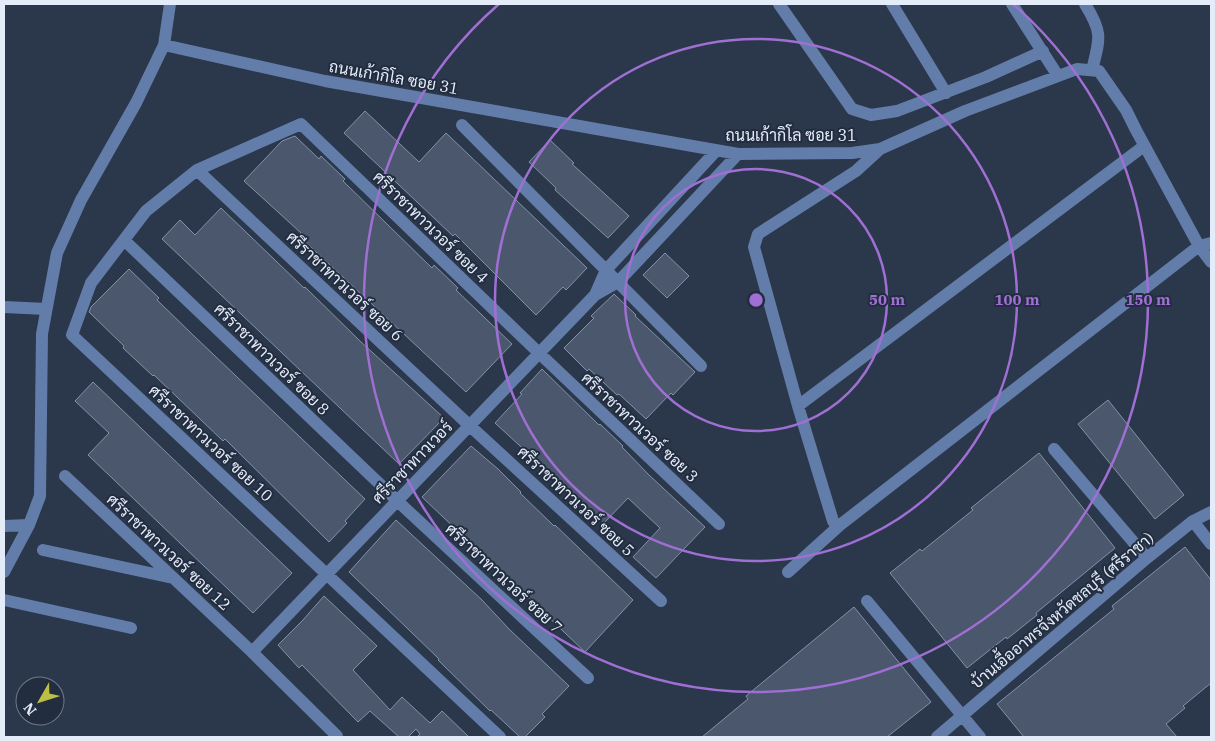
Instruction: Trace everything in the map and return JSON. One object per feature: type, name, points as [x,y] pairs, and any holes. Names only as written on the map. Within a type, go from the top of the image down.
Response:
[{"type":"street","points":[[4,572],[30,525],[40,496],[42,334],[57,253],[81,200],[136,103],[164,45],[170,4]]},
{"type":"street","points":[[779,4],[852,109],[871,115],[898,112],[986,77],[1043,51]]},
{"type":"street","points":[[892,4],[946,93]]},
{"type":"street","points":[[1012,4],[1058,76]]},
{"type":"street","points":[[1085,4],[1096,23],[1099,42],[1092,70],[1099,71],[1126,110],[1144,146],[1205,245],[1211,262]]},
{"type":"street","name":"ถนนเก้ากิโล ซอย 31","points":[[164,45],[325,82],[738,154],[852,153],[880,149],[965,111],[1058,76],[1077,69],[1092,70]]},
{"type":"street","name":"ศรีราชาทาวเวอร์ ซอย 4","points":[[197,170],[301,124],[539,353]]},
{"type":"street","points":[[462,125],[701,366]]},
{"type":"street","points":[[798,406],[1144,146]]},
{"type":"street","points":[[840,526],[833,521],[798,406],[754,247],[758,234],[856,171],[880,149]]},
{"type":"street","name":"ศรีราชาทาวเวอร์","points":[[595,295],[606,270],[716,151]]},
{"type":"street","name":"ศรีราชาทาวเวอร์","points":[[252,652],[595,295],[618,282],[738,154]]},
{"type":"street","points":[[124,240],[146,211],[197,170]]},
{"type":"street","name":"ศรีราชาทาวเวอร์ ซอย 6","points":[[197,170],[470,426]]},
{"type":"street","name":"ศรีราชาทาวเวอร์ ซอย 10","points":[[124,240],[91,283],[72,336],[500,737]]},
{"type":"street","name":"ศรีราชาทาวเวอร์ ซอย 8","points":[[124,240],[397,501]]},
{"type":"street","points":[[788,572],[840,526],[1205,245]]},
{"type":"street","points":[[4,307],[46,308]]},
{"type":"street","name":"ศรีราชาทาวเวอร์ ซอย 3","points":[[539,353],[719,524]]},
{"type":"street","name":"ศรีราชาทาวเวอร์ ซอย 5","points":[[470,426],[661,601]]},
{"type":"street","points":[[1054,448],[1147,558]]},
{"type":"street","name":"ศรีราชาทาวเวอร์ ซอย 12","points":[[65,476],[252,652],[337,736]]},
{"type":"street","name":"ศรีราชาทาวเวอร์ ซอย 7","points":[[397,501],[588,678]]},
{"type":"street","name":"บ้านเอื้ออาทรจังหวัดชลบุรี (ศรีราชา)","points":[[937,737],[1147,558],[1193,521],[1211,512]]},
{"type":"street","points":[[1193,521],[1211,544]]},
{"type":"street","points":[[4,526],[30,525]]},
{"type":"street","points":[[43,550],[174,578]]},
{"type":"street","points":[[4,600],[131,628]]},
{"type":"street","points":[[867,601],[980,737]]},
{"type":"building","points":[[365,111],[419,162],[446,133],[587,268],[566,290],[563,287],[536,315],[455,234],[453,236],[344,133]]},
{"type":"building","points":[[295,136],[319,159],[321,156],[345,179],[343,181],[432,268],[434,265],[458,288],[456,290],[512,344],[466,392],[299,236],[301,233],[244,181],[282,141]]},
{"type":"building","points":[[550,140],[574,163],[572,164],[629,216],[608,238],[555,190],[556,188],[529,162]]},
{"type":"building","points":[[221,208],[361,342],[444,418],[399,464],[162,239],[180,220],[195,235]]},
{"type":"building","points":[[665,253],[689,276],[667,298],[643,275]]},
{"type":"building","points":[[129,269],[159,298],[157,300],[365,499],[345,521],[347,523],[329,542],[225,439],[223,441],[123,348],[124,346],[89,312],[91,307]]},
{"type":"building","points":[[614,294],[695,372],[646,419],[589,369],[587,371],[564,348],[594,318],[591,316]]},
{"type":"building","points":[[542,369],[623,446],[649,475],[705,527],[656,578],[633,557],[660,528],[628,498],[604,523],[495,423]]},
{"type":"building","points":[[93,382],[292,573],[253,613],[88,455],[109,433],[75,401]]},
{"type":"building","points":[[1108,400],[1184,495],[1155,519],[1078,424]]},
{"type":"building","points":[[471,446],[498,469],[554,526],[633,600],[585,652],[422,497]]},
{"type":"building","points":[[1039,453],[1115,548],[1036,613],[1037,615],[967,668],[890,573],[920,549],[922,551],[973,510],[971,508]]},
{"type":"building","points":[[396,520],[482,600],[509,629],[569,686],[542,714],[545,717],[525,737],[520,737],[490,711],[349,572]]},
{"type":"building","points":[[1185,547],[1211,580],[1211,683],[1183,706],[1185,708],[1166,724],[1177,737],[1024,737],[997,704],[1114,609],[1112,606]]},
{"type":"building","points":[[324,596],[377,646],[353,670],[390,710],[402,697],[430,723],[442,711],[469,737],[417,737],[420,734],[416,729],[408,737],[399,737],[370,711],[358,722],[302,665],[299,668],[278,645]]},
{"type":"building","points":[[854,607],[931,702],[887,737],[702,737],[748,699],[746,696]]}]
